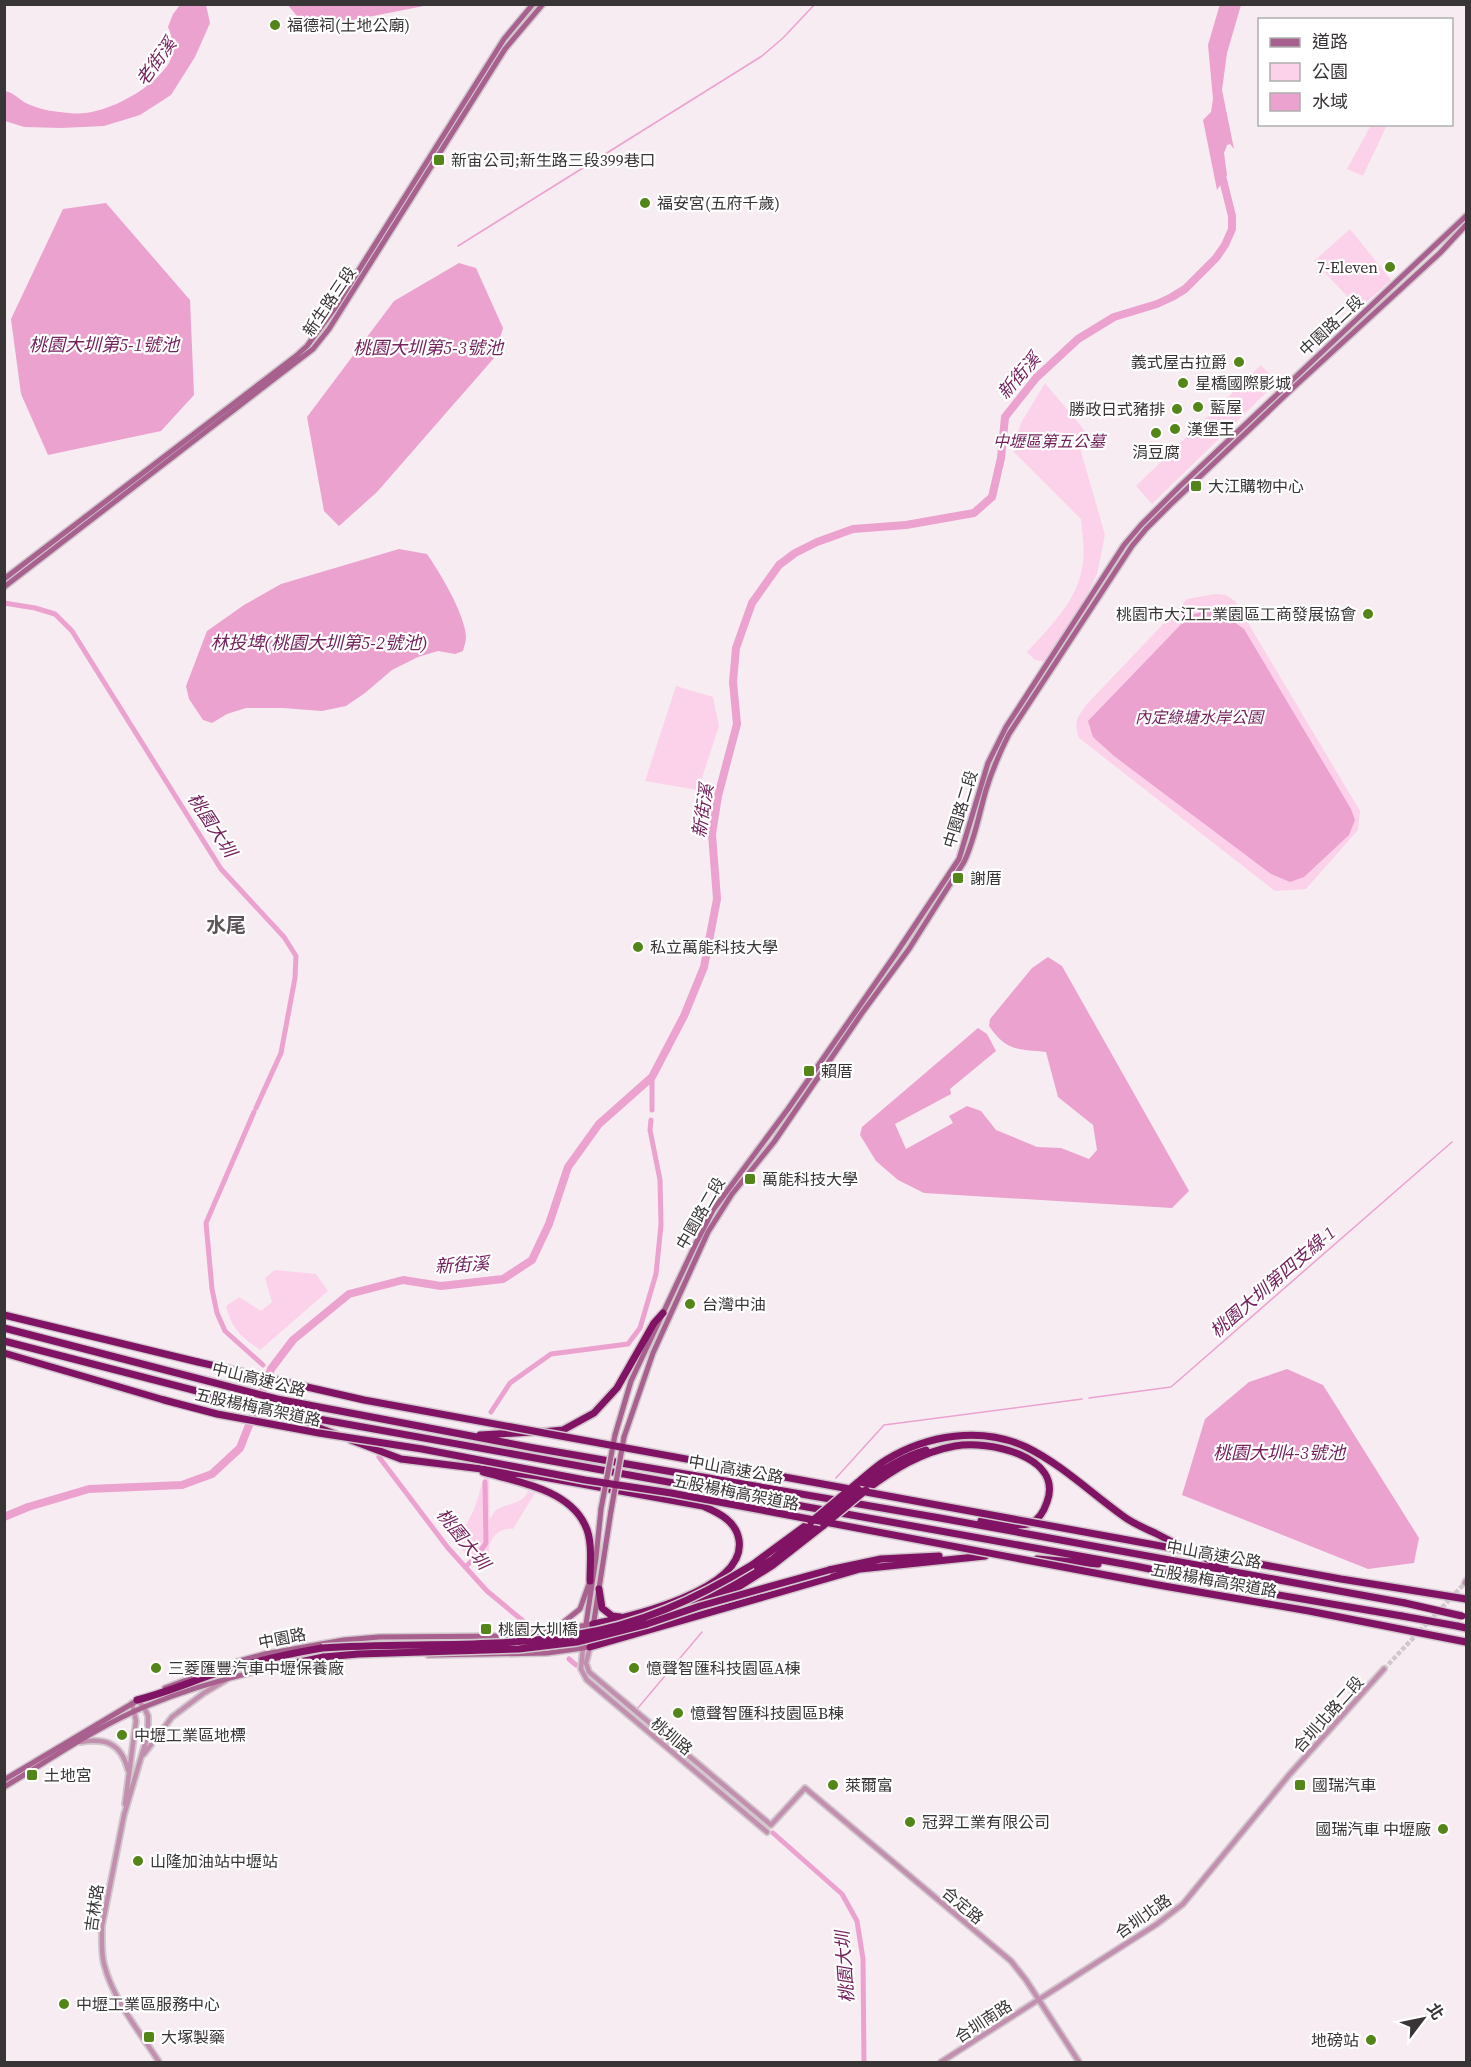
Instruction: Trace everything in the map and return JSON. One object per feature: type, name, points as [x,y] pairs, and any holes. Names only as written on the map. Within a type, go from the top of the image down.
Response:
[{"type":"highway","points":[[469,1436],[563,1430],[594,1413],[617,1388],[654,1323],[663,1313]]},
{"type":"highway","name":"五股楊梅高架道路","points":[[4,1315],[364,1400],[1341,1579],[1467,1599]]},
{"type":"highway","name":"中山高速公路","points":[[4,1328],[277,1399],[469,1436],[940,1518],[1405,1603],[1464,1616]]},
{"type":"highway","name":"中山高速公路","points":[[4,1341],[274,1411],[1467,1628]]},
{"type":"highway","name":"五股楊梅高架道路","points":[[4,1353],[217,1414],[585,1480],[671,1493],[1467,1642]]},
{"type":"highway","points":[[274,1411],[401,1459],[538,1476],[703,1506],[717,1512],[727,1519],[738,1535],[736,1559],[731,1568],[716,1580],[668,1604]]},
{"type":"highway","points":[[673,1622],[702,1609],[752,1580],[883,1469],[914,1453],[949,1442],[973,1440],[1026,1447],[1065,1472],[1125,1517],[1198,1556],[1238,1573]]},
{"type":"highway","points":[[588,1637],[661,1616],[718,1593],[773,1558],[861,1487],[922,1455],[958,1445],[998,1448],[1015,1452],[1034,1462],[1047,1475],[1051,1492],[1040,1516],[1030,1523],[1015,1524],[940,1518]]},
{"type":"highway","points":[[466,1467],[554,1495],[571,1506],[586,1526],[590,1551],[590,1581]]},
{"type":"highway","points":[[135,1701],[257,1661],[322,1648],[515,1642],[574,1635],[636,1621],[662,1612],[721,1584],[817,1524]]},
{"type":"highway","points":[[271,1668],[324,1657],[421,1651],[519,1649],[577,1642],[615,1634],[700,1606],[829,1570],[881,1559],[917,1556],[985,1556],[1135,1566]]},
{"type":"highway","points":[[586,1648],[860,1569],[985,1556]]},
{"type":"highway","points":[[599,1589],[600,1602],[606,1612],[619,1617],[634,1615]]},
{"type":"highway","points":[[589,1625],[718,1593]]},
{"type":"main road","name":"新生路三段","points":[[4,579],[307,346],[334,308],[504,39],[533,4]]},
{"type":"main road","name":"新生路三段","points":[[4,587],[313,349],[329,329],[505,49],[543,4]]},
{"type":"main road","name":"中園路二段","points":[[595,1568],[601,1509],[615,1435],[631,1381],[713,1210],[788,1109],[959,859],[994,749],[1006,727],[1119,552],[1141,525],[1467,216]]},
{"type":"main road","name":"中園路二段","points":[[599,1589],[624,1437],[653,1353],[708,1232],[732,1194],[774,1142],[909,949],[964,862],[997,759],[1009,734],[1132,546],[1146,529],[1467,225]]},
{"type":"main road","points":[[1046,665],[1052,668]]},
{"type":"main road","points":[[969,823],[976,825]]},
{"type":"main road","points":[[554,1630],[567,1622],[580,1609],[595,1568]]},
{"type":"main road","points":[[586,1648],[595,1568]]},
{"type":"main road","points":[[589,1625],[599,1589]]},
{"type":"main road","name":"中園路","points":[[4,1780],[135,1701],[232,1663],[266,1654],[344,1640],[380,1637],[525,1636],[589,1625]]},
{"type":"main road","points":[[492,1654],[542,1643],[588,1637]]},
{"type":"main road","name":"中園路","points":[[4,1787],[135,1711],[231,1678],[271,1668],[377,1656],[547,1653],[586,1648]]},
{"type":"street","name":"桃圳路","points":[[586,1648],[586,1663],[589,1672],[771,1825],[805,1788]]},
{"type":"street","name":"桃圳路","points":[[586,1648],[581,1669],[587,1680],[767,1832]]},
{"type":"street","name":"合圳北路二段","points":[[1289,1775],[1384,1669]]},
{"type":"street","points":[[141,1759],[172,1717],[204,1693],[231,1678]]},
{"type":"street","points":[[135,1701],[144,1707]]},
{"type":"street","points":[[135,1701],[135,1711]]},
{"type":"street","name":"吉林路","points":[[124,1815],[148,1734],[149,1725],[144,1707]]},
{"type":"street","name":"吉林路","points":[[135,1711],[136,1721],[124,1815],[102,1926],[104,1963],[120,2000],[159,2062]]},
{"type":"street","points":[[80,1742],[99,1740],[118,1749],[125,1758],[129,1772]]},
{"type":"street","name":"合圳北路","points":[[1038,1999],[1157,1924],[1183,1904],[1289,1775]]},
{"type":"street","name":"合定路","points":[[805,1788],[1011,1961],[1079,2062]]},
{"type":"street","name":"合圳南路","points":[[941,2062],[1038,1999]]},
{"type":"green space","points":[[1370,126],[1387,126],[1363,176],[1347,169]]},
{"type":"green space","points":[[1350,229],[1391,280],[1359,309],[1314,261]]},
{"type":"green space","points":[[1261,365],[1277,382],[1152,504],[1136,486]]},
{"type":"green space","name":"中壢區第五公墓","points":[[1045,383],[1085,431],[1080,448],[1105,535],[1097,574],[1085,599],[1045,662],[1035,660],[1027,652],[1070,600],[1080,575],[1084,551],[1081,519],[1012,450],[1021,423]]},
{"type":"green space","name":"內定綠塘水岸公園","points":[[1215,594],[1226,595],[1235,601],[1360,811],[1358,830],[1306,889],[1275,891],[1079,738],[1077,733],[1077,720],[1087,704],[1187,599]]},
{"type":"green space","points":[[676,686],[713,697],[719,726],[698,790],[645,781]]},
{"type":"green space","points":[[275,1270],[316,1274],[328,1291],[260,1350],[238,1332],[226,1306],[239,1297],[261,1311],[272,1302],[265,1278]]},
{"type":"green space","points":[[484,1476],[489,1477],[490,1519],[499,1508],[518,1502],[528,1491],[535,1493],[513,1529],[503,1530],[495,1535],[490,1543],[489,1553],[475,1565],[454,1540],[470,1518]]},
{"type":"water","points":[[1220,4],[1241,5],[1227,53],[1222,90],[1234,149],[1230,144],[1227,145],[1224,153],[1227,175],[1217,190],[1203,120],[1211,112],[1213,99],[1208,45]]},
{"type":"water","points":[[180,5],[206,5],[210,23],[195,57],[171,95],[140,115],[104,126],[24,127],[5,121],[5,91],[38,108],[82,113],[110,106],[138,92],[151,83],[169,63],[173,45],[168,27],[173,14]]},
{"type":"water","points":[[288,5],[429,5],[307,29]]},
{"type":"water","name":"桃園大圳第5-1號池","points":[[106,203],[190,300],[194,395],[161,431],[48,455],[21,394],[11,319],[63,209]]},
{"type":"water","name":"桃園大圳第5-3號池","points":[[459,263],[476,268],[503,328],[494,358],[377,492],[339,526],[324,511],[307,417],[394,301]]},
{"type":"water","name":"林投埤(桃園大圳第5-2號池)","points":[[399,549],[427,554],[451,594],[461,617],[466,637],[463,651],[455,654],[438,651],[418,657],[392,670],[346,706],[322,711],[246,708],[227,714],[212,723],[203,720],[189,699],[186,686],[207,631],[244,605],[281,584]]},
{"type":"water","name":"內定綠塘水岸公園","points":[[1216,609],[1244,629],[1351,809],[1355,820],[1349,835],[1304,877],[1290,882],[1271,874],[1114,756],[1093,737],[1088,721],[1190,615]]},
{"type":"water","points":[[1048,957],[1062,966],[1189,1191],[1172,1208],[924,1193],[898,1180],[876,1161],[860,1135],[862,1127],[978,1028],[987,1034],[996,1051],[950,1089],[951,1094],[895,1124],[906,1149],[953,1123],[949,1116],[967,1106],[981,1111],[996,1130],[1037,1147],[1061,1148],[1089,1159],[1097,1150],[1093,1125],[1058,1097],[1046,1052],[1014,1048],[1002,1041],[989,1026],[990,1019],[1032,968]]},
{"type":"water","name":"桃園大圳4-3號池","points":[[1287,1369],[1323,1385],[1419,1538],[1414,1563],[1368,1569],[1182,1495],[1205,1419],[1249,1382]]},
{"type":"waterway","points":[[458,246],[762,56],[783,38],[815,4]]},
{"type":"waterway","name":"新街溪","points":[[4,1517],[28,1507],[89,1489],[182,1485],[212,1474],[240,1448],[271,1369],[293,1340],[349,1294],[403,1280],[441,1286],[503,1279],[532,1260],[549,1224],[568,1167],[599,1124],[652,1077],[684,1016],[704,967],[717,899],[712,834],[718,796],[737,724],[733,682],[736,648],[752,603],[779,565],[795,553],[817,542],[853,529],[906,525],[974,513],[992,497],[1001,458],[1005,417],[1036,378],[1078,339],[1114,317],[1172,297],[1185,289],[1216,258],[1232,229],[1232,216],[1221,172]]},
{"type":"waterway","name":"桃園大圳","points":[[4,603],[55,614],[72,631],[221,869],[284,937],[296,956],[295,978],[281,1053],[256,1108]]},
{"type":"waterway","points":[[652,1077],[652,1110]]},
{"type":"waterway","name":"桃園大圳","points":[[254,1112],[206,1223],[212,1289],[217,1313],[225,1331],[263,1365]]},
{"type":"waterway","points":[[491,1412],[510,1383],[551,1354],[628,1344],[640,1328],[656,1274],[661,1225],[660,1180],[650,1130],[651,1120]]},
{"type":"waterway","name":"桃園大圳第四支線-1","points":[[1089,1398],[1171,1387],[1452,1142]]},
{"type":"waterway","name":"桃園大圳第四支線-1","points":[[836,1478],[884,1425],[1082,1399]]},
{"type":"waterway","name":"桃園大圳","points":[[379,1457],[448,1548],[487,1591],[534,1630]]},
{"type":"waterway","points":[[465,1567],[486,1543],[485,1482]]},
{"type":"waterway","points":[[637,1709],[702,1632]]},
{"type":"waterway","name":"桃園大圳","points":[[569,1659],[576,1665]]},
{"type":"waterway","name":"桃園大圳","points":[[773,1833],[842,1894],[857,1921],[863,1959],[864,2062]]},
{"type":"tunnel","points":[[1384,1669],[1465,1583]]},
{"type":"place","name":"福德祠(土地公廟)","points":[[275,25]]},
{"type":"place","name":"新宙公司;新生路三段399巷口","points":[[439,160]]},
{"type":"place","name":"福安宮(五府千歲)","points":[[645,203]]},
{"type":"place","name":"7-Eleven","points":[[1390,267]]},
{"type":"place","name":"義式屋古拉爵","points":[[1239,362]]},
{"type":"place","name":"星橋國際影城","points":[[1183,383]]},
{"type":"place","name":"藍屋","points":[[1198,407]]},
{"type":"place","name":"勝政日式豬排","points":[[1177,409]]},
{"type":"place","name":"漢堡王","points":[[1175,429]]},
{"type":"place","name":"涓豆腐","points":[[1156,433]]},
{"type":"place","name":"大江購物中心","points":[[1196,486]]},
{"type":"place","name":"桃園市大江工業園區工商發展協會","points":[[1368,614]]},
{"type":"place","name":"謝厝","points":[[958,878]]},
{"type":"place","name":"私立萬能科技大學","points":[[638,947]]},
{"type":"place","name":"賴厝","points":[[809,1071]]},
{"type":"place","name":"萬能科技大學","points":[[750,1179]]},
{"type":"place","name":"台灣中油","points":[[690,1304]]},
{"type":"place","name":"桃園大圳橋","points":[[486,1629]]},
{"type":"place","name":"三菱匯豐汽車中壢保養廠","points":[[156,1668]]},
{"type":"place","name":"憶聲智匯科技園區A棟","points":[[634,1668]]},
{"type":"place","name":"憶聲智匯科技園區B棟","points":[[678,1713]]},
{"type":"place","name":"中壢工業區地標","points":[[122,1735]]},
{"type":"place","name":"土地宮","points":[[32,1775]]},
{"type":"place","name":"萊爾富","points":[[833,1785]]},
{"type":"place","name":"國瑞汽車","points":[[1300,1785]]},
{"type":"place","name":"冠羿工業有限公司","points":[[910,1822]]},
{"type":"place","name":"國瑞汽車 中壢廠","points":[[1443,1829]]},
{"type":"place","name":"山隆加油站中壢站","points":[[138,1861]]},
{"type":"place","name":"中壢工業區服務中心","points":[[64,2004]]},
{"type":"place","name":"大塚製藥","points":[[149,2037]]},
{"type":"place","name":"地磅站","points":[[1371,2040]]},
{"type":"district","name":"水尾","points":[[226,925]]},
{"type":"water label","name":"老街溪","points":[[156,62]]}]
